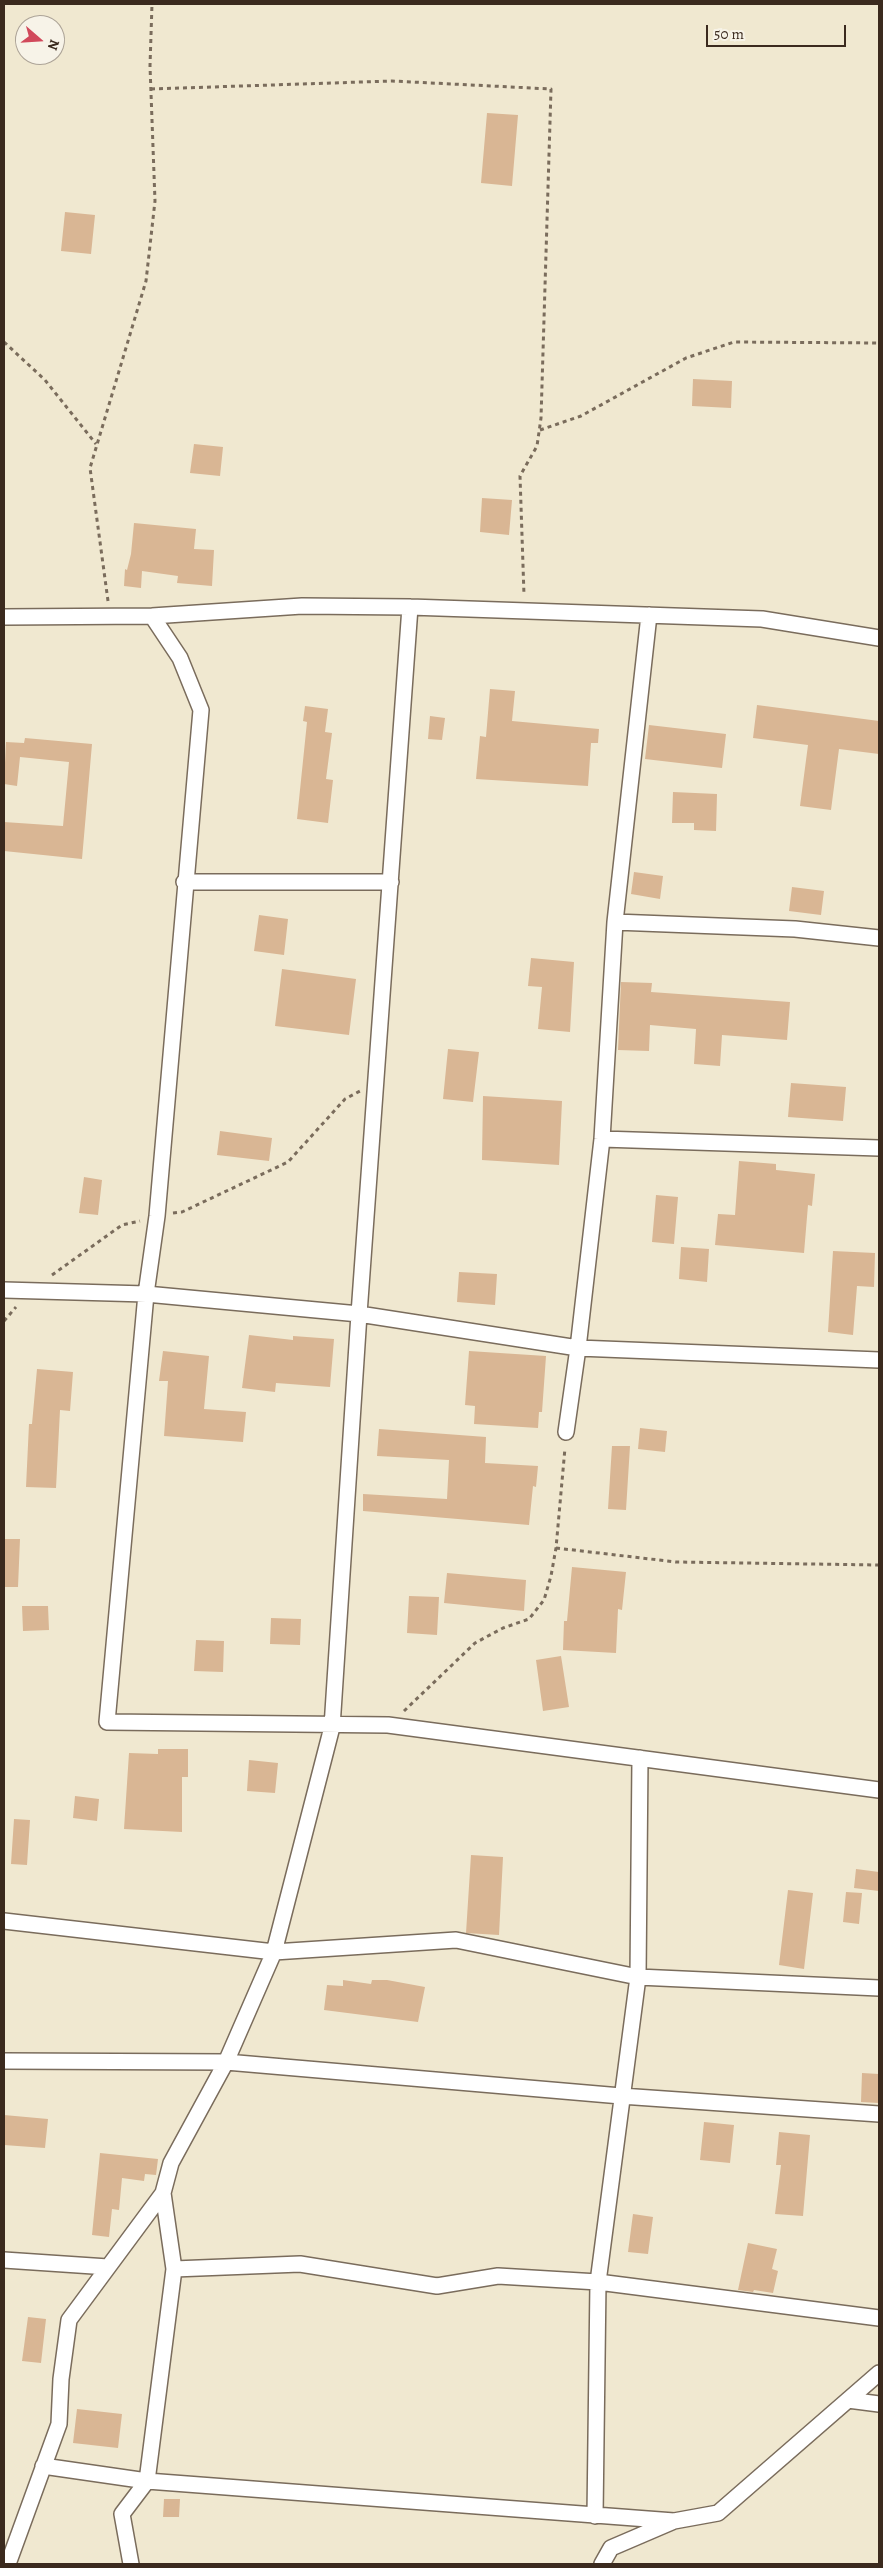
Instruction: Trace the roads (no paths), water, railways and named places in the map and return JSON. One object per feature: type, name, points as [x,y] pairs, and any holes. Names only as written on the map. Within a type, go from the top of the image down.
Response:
[{"type":"street","points":[[4,617],[152,616],[302,606],[410,607],[762,619],[879,638]]},
{"type":"street","points":[[8,2564],[59,2424],[61,2380],[69,2320],[163,2193],[172,2163],[226,2062],[274,1952],[332,1727],[359,1314],[410,607]]},
{"type":"street","points":[[566,1432],[578,1348],[602,1139],[615,922],[649,615]]},
{"type":"street","points":[[152,616],[180,658],[201,710],[184,882],[156,1216],[146,1294],[107,1722],[332,1727],[388,1726],[879,1790]]},
{"type":"street","points":[[184,882],[391,882]]},
{"type":"street","points":[[615,922],[795,929],[879,938]]},
{"type":"street","points":[[602,1139],[879,1148]]},
{"type":"street","points":[[4,1290],[146,1294],[359,1314],[578,1348],[879,1360]]},
{"type":"street","points":[[595,2516],[598,2282],[638,1977],[640,1758]]},
{"type":"street","points":[[4,1921],[274,1952],[456,1940],[638,1977],[879,1988]]},
{"type":"street","points":[[4,2061],[226,2062],[621,2096],[879,2114]]},
{"type":"street","points":[[131,2564],[122,2514],[147,2481],[174,2269],[163,2193]]},
{"type":"street","points":[[4,2260],[108,2267]]},
{"type":"street","points":[[174,2269],[300,2264],[438,2286],[498,2276],[598,2282],[879,2318]]},
{"type":"street","points":[[602,2564],[611,2548],[674,2521],[718,2513],[879,2373]]},
{"type":"street","points":[[848,2400],[879,2404]]},
{"type":"street","points":[[43,2466],[147,2481],[674,2521]]}]
